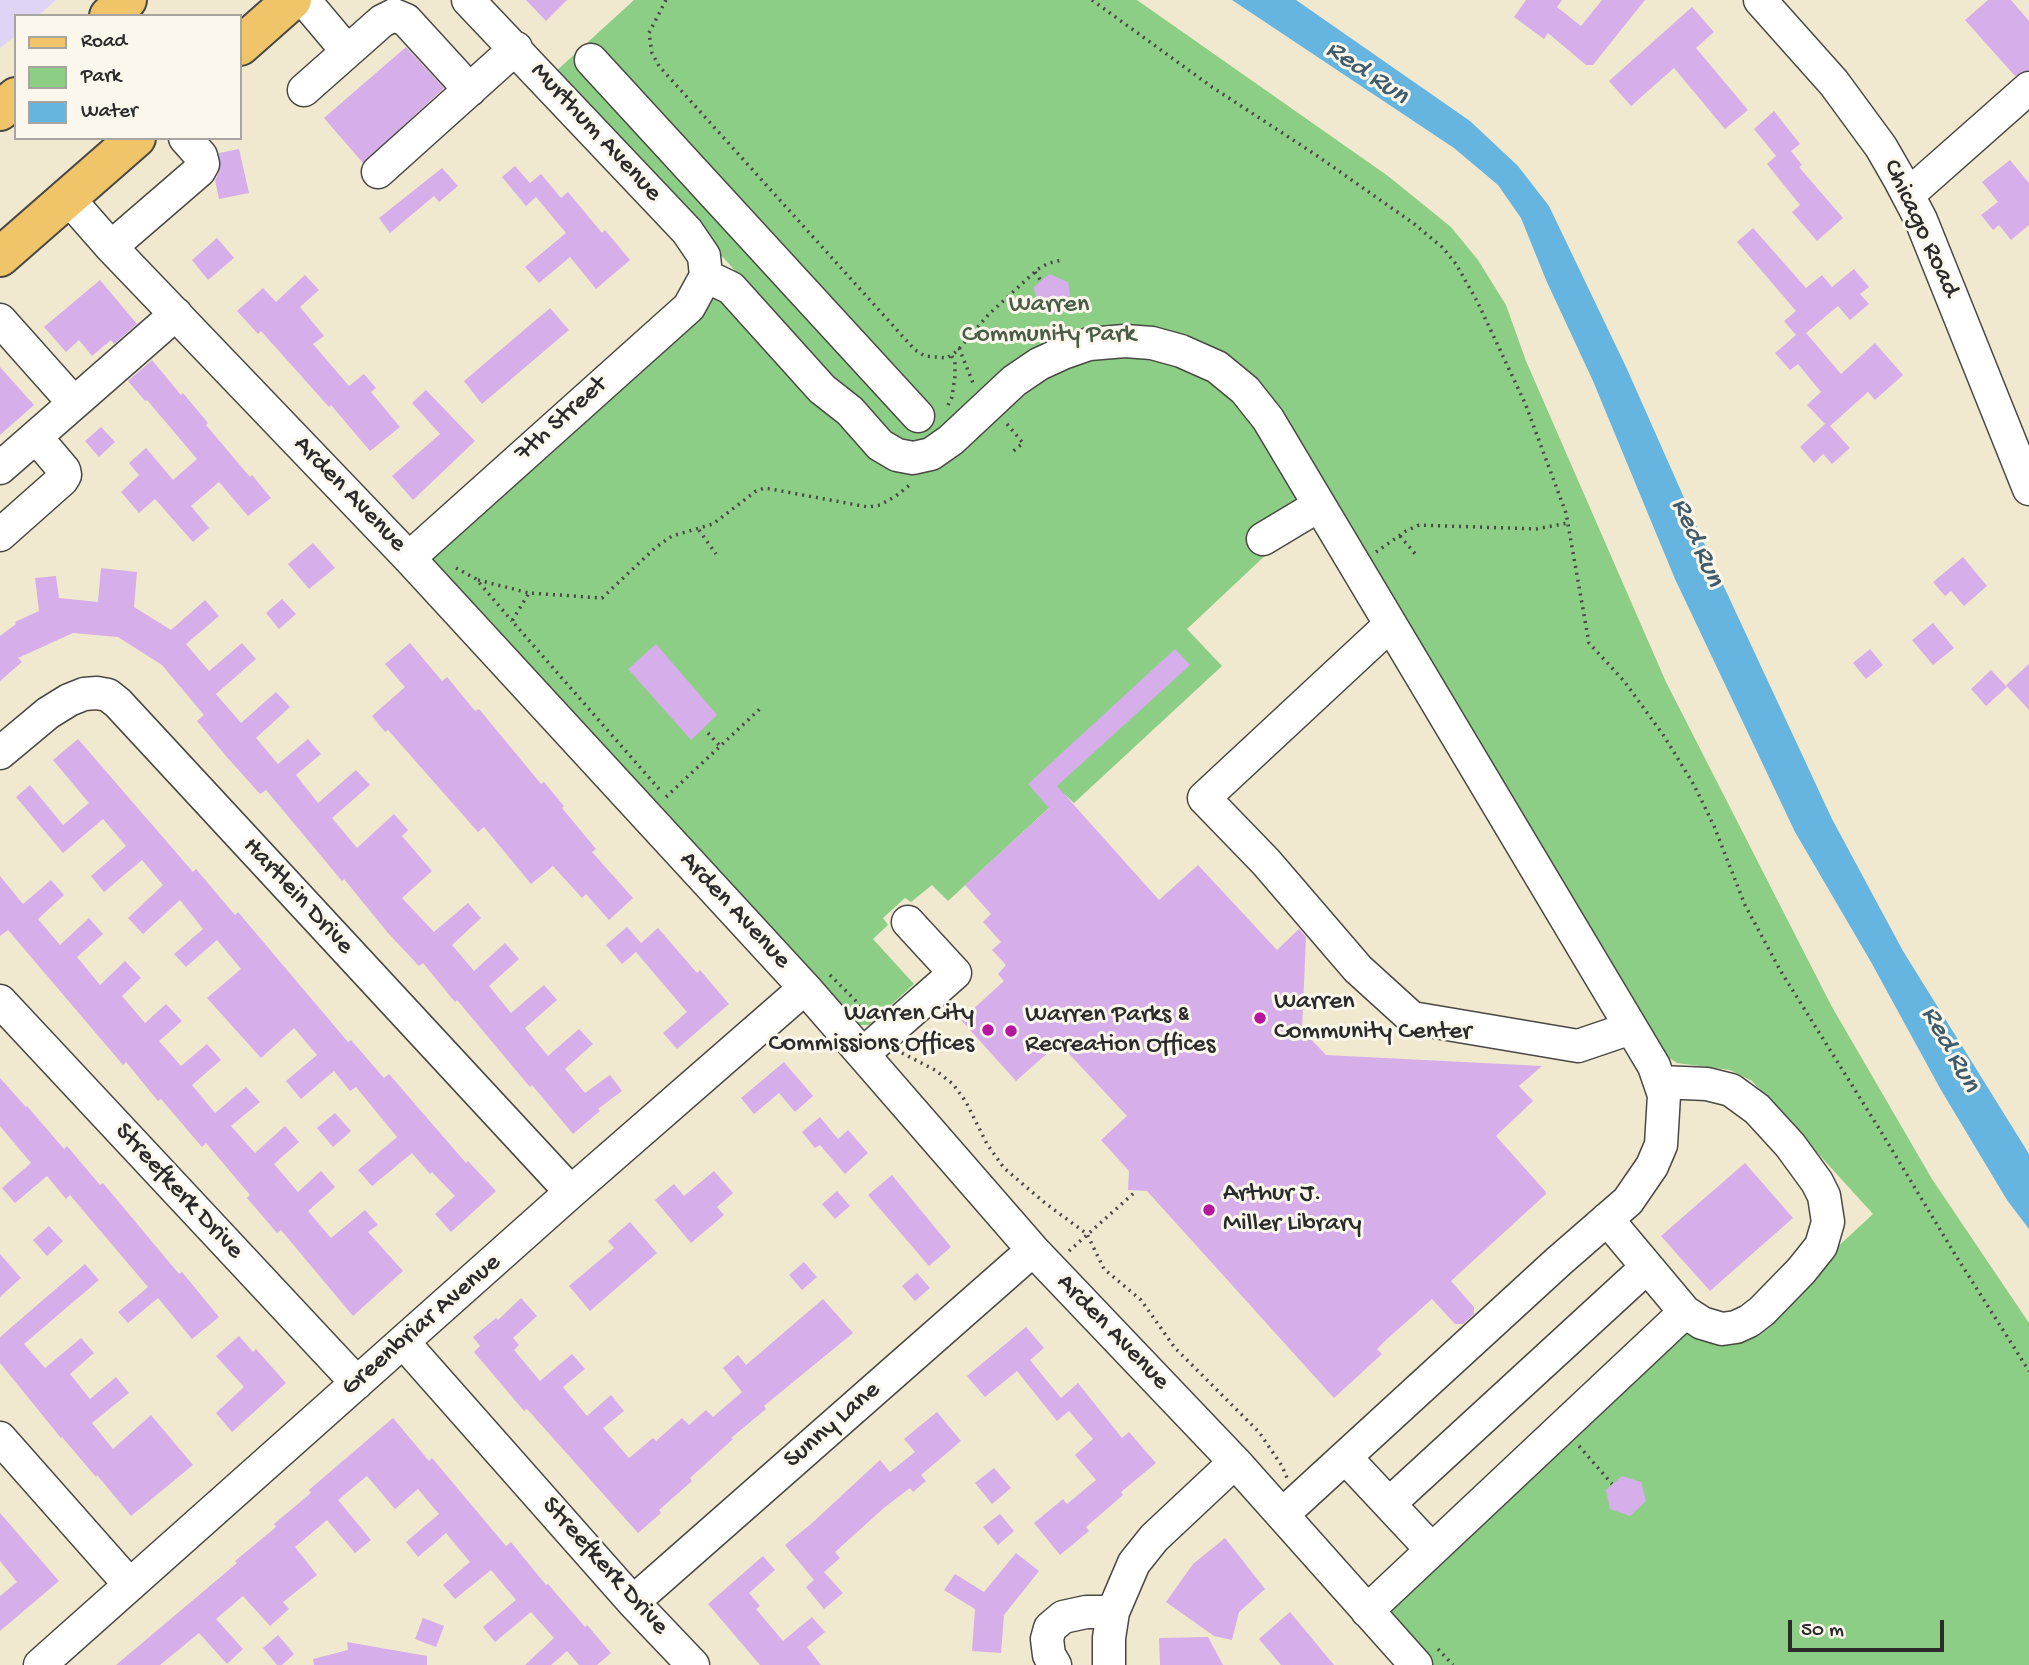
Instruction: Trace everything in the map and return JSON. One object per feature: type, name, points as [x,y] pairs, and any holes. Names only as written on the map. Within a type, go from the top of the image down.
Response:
[{"type":"main road","points":[[111,14],[127,0]]},
{"type":"main road","points":[[242,44],[292,0]]},
{"type":"main road","points":[[0,111],[14,99]]},
{"type":"main road","points":[[0,257],[134,140]]},
{"type":"street","points":[[303,0],[347,51]]},
{"type":"street","name":"Murthum Avenue","points":[[468,0],[687,231],[704,256],[706,276]]},
{"type":"street","name":"Chicago Road","points":[[1764,1],[1834,83],[1881,147],[1908,195],[1956,303],[2029,489]]},
{"type":"street","points":[[304,90],[382,21],[394,15],[406,20],[470,90]]},
{"type":"street","points":[[379,172],[516,48]]},
{"type":"street","points":[[591,60],[918,416]]},
{"type":"street","points":[[1908,195],[2029,88]]},
{"type":"street","points":[[111,247],[199,171],[203,164],[201,156],[187,140]]},
{"type":"street","name":"Arden Avenue","points":[[68,198],[111,247],[410,558],[1047,1254],[1416,1665]]},
{"type":"street","points":[[706,276],[731,288],[822,389],[850,411],[880,445],[897,455],[913,458],[931,454],[951,440],[1014,381],[1051,358],[1089,344],[1125,341],[1152,343],[1181,351],[1217,367],[1245,390],[1268,419],[1654,1066],[1664,1095],[1661,1145],[1643,1182],[1628,1201],[1282,1515]]},
{"type":"street","name":"7th Street","points":[[410,558],[689,307],[706,276]]},
{"type":"street","points":[[0,468],[176,314]]},
{"type":"street","points":[[0,320],[74,403]]},
{"type":"street","points":[[799,364],[838,329]]},
{"type":"street","points":[[0,535],[65,475],[64,470],[36,436]]},
{"type":"street","points":[[1264,540],[1318,506]]},
{"type":"street","points":[[1390,625],[1203,798],[1266,862],[1358,969],[1412,1018],[1578,1046],[1631,1028]]},
{"type":"street","name":"Hartlein Drive","points":[[0,753],[48,713],[69,700],[84,694],[108,695],[571,1192]]},
{"type":"street","points":[[863,1054],[956,973],[908,922]]},
{"type":"street","name":"Greenbriar Avenue","points":[[40,1665],[571,1192],[805,988]]},
{"type":"street","name":"Streefkerk Drive","points":[[0,1001],[357,1383]]},
{"type":"street","points":[[1608,1219],[1685,1312],[1702,1323],[1722,1329],[1736,1327],[1762,1311],[1821,1246],[1828,1222],[1824,1196],[1790,1145],[1757,1109],[1731,1090],[1707,1084],[1660,1082]]},
{"type":"street","name":"Sunny Lane","points":[[633,1602],[1047,1254]]},
{"type":"street","points":[[1389,1504],[1647,1267]]},
{"type":"street","points":[[1367,1611],[1685,1312]]},
{"type":"street","name":"Streefkerk Drive","points":[[404,1343],[633,1602],[693,1665]]},
{"type":"street","points":[[0,1438],[130,1585]]},
{"type":"street","points":[[1346,1458],[1432,1550]]},
{"type":"street","points":[[1109,1665],[1113,1612],[1134,1563],[1154,1538],[1235,1462]]},
{"type":"street","points":[[1055,1665],[1049,1656],[1047,1639],[1050,1628],[1063,1617],[1086,1612],[1113,1612]]},
{"type":"path","points":[[666,0],[649,33],[652,52],[659,66],[915,350],[925,356],[947,358],[1034,272],[1049,263],[1062,260]]},
{"type":"path","points":[[1092,0],[1212,87],[1413,223],[1442,247],[1456,264],[1525,403],[1568,523],[1589,643],[1624,681],[1664,736],[1694,785],[1714,826],[1745,905],[1780,970],[2029,1371]]},
{"type":"path","points":[[1034,272],[1041,281]]},
{"type":"path","points":[[1354,566],[1419,525],[1536,529],[1568,523]]},
{"type":"path","points":[[698,529],[716,554]]},
{"type":"path","points":[[1400,535],[1417,556]]},
{"type":"path","points":[[446,563],[476,579],[530,593]]},
{"type":"path","points":[[476,579],[512,621]]},
{"type":"path","points":[[666,797],[763,706]]},
{"type":"path","points":[[708,733],[720,746]]},
{"type":"path","points":[[1047,1254],[1135,1192]]},
{"type":"path","points":[[1563,1427],[1612,1485]]},
{"type":"shaded area","points":[[0,0],[56,0],[40,14],[14,14],[14,37],[0,48]]},
{"type":"green space","name":"Warren Community Park","points":[[634,0],[1137,0],[1388,176],[1451,227],[1478,260],[1506,305],[1526,361],[1666,682],[1832,1007],[1932,1179],[2029,1323],[2029,1665],[1429,1665],[1388,1611],[1689,1323],[1752,1326],[1873,1214],[1752,1081],[1730,1070],[1677,1063],[1660,1052],[1335,508],[1269,552],[1187,629],[1222,666],[1074,803],[1064,794],[948,901],[932,885],[911,902],[905,898],[883,918],[888,925],[873,939],[914,984],[869,1025],[857,1025],[432,567],[431,552],[698,305],[740,276],[554,73]]},
{"type":"water","name":"Red Run","points":[[1232,0],[1296,0],[1470,121],[1518,166],[1549,206],[1627,369],[1712,561],[1832,819],[1903,951],[2029,1154],[2029,1229],[2007,1200],[1941,1090],[1871,962],[1795,832],[1675,579],[1593,381],[1546,280],[1521,218],[1498,185],[1454,148]]},
{"type":"building","points":[[526,0],[567,0],[546,21]]},
{"type":"building","points":[[1526,0],[1562,0],[1557,7],[1581,26],[1602,0],[1645,0],[1593,65],[1586,65],[1548,33],[1544,39],[1514,17]]},
{"type":"building","points":[[1988,0],[2011,0],[2029,21],[2029,70],[2015,76],[1965,20]]},
{"type":"building","points":[[1692,7],[1714,32],[1696,48],[1748,110],[1725,129],[1674,68],[1631,106],[1609,81]]},
{"type":"building","points":[[406,47],[444,88],[363,163],[324,118]]},
{"type":"building","points":[[1774,111],[1800,144],[1791,151],[1802,165],[1799,167],[1843,218],[1817,241],[1792,212],[1800,205],[1767,164],[1776,156],[1754,129]]},
{"type":"building","points":[[239,149],[249,193],[219,199],[215,180],[219,172],[219,153]]},
{"type":"building","points":[[2010,160],[2029,183],[2029,225],[2011,240],[1999,225],[1993,230],[1981,215],[1998,202],[1982,182]]},
{"type":"building","points":[[515,166],[530,183],[541,174],[561,198],[568,192],[602,233],[605,230],[630,260],[596,289],[570,257],[539,283],[525,267],[566,233],[536,197],[526,206],[502,177]]},
{"type":"building","points":[[442,168],[458,186],[439,202],[434,196],[390,233],[379,218]]},
{"type":"building","points":[[1753,228],[1806,288],[1822,275],[1832,287],[1854,269],[1869,287],[1860,294],[1869,304],[1850,320],[1838,306],[1806,333],[1841,374],[1875,343],[1903,375],[1875,400],[1868,392],[1830,426],[1850,448],[1832,464],[1823,454],[1814,463],[1800,447],[1825,424],[1807,405],[1821,392],[1798,364],[1790,370],[1775,353],[1796,335],[1784,321],[1796,311],[1737,242]]},
{"type":"building","points":[[217,238],[234,258],[208,280],[192,260]]},
{"type":"building","points":[[1049,274],[1068,282],[1071,302],[1056,314],[1037,307],[1034,287]]},
{"type":"building","points":[[305,275],[319,290],[300,307],[324,336],[313,344],[349,386],[364,374],[376,388],[371,392],[400,427],[370,451],[261,331],[258,334],[237,311],[263,288],[276,302]]},
{"type":"building","points":[[100,280],[137,324],[114,344],[111,340],[92,356],[79,340],[66,352],[44,327]]},
{"type":"building","points":[[550,308],[569,330],[482,404],[464,381]]},
{"type":"building","points":[[152,360],[181,395],[183,393],[250,477],[252,475],[271,498],[248,516],[219,482],[191,506],[209,528],[193,542],[155,499],[139,513],[121,492],[139,475],[129,463],[146,448],[173,480],[197,459],[128,381]]},
{"type":"building","points":[[0,367],[34,405],[0,435]]},
{"type":"building","points":[[426,390],[475,441],[413,500],[392,476],[440,434],[412,403]]},
{"type":"building","points":[[101,427],[115,442],[99,457],[85,441]]},
{"type":"building","points":[[313,543],[335,568],[309,589],[288,564]]},
{"type":"building","points":[[1963,557],[1987,586],[1964,606],[1951,591],[1945,596],[1933,582]]},
{"type":"building","points":[[101,568],[137,572],[134,607],[171,630],[205,600],[219,616],[186,644],[209,671],[242,643],[256,659],[216,694],[241,723],[276,692],[290,707],[256,738],[278,764],[308,739],[321,754],[296,775],[318,803],[356,770],[370,785],[332,818],[357,848],[394,814],[408,830],[402,836],[432,871],[402,898],[434,932],[468,903],[481,918],[452,945],[474,971],[505,943],[519,959],[489,986],[511,1013],[544,985],[557,1000],[525,1028],[548,1056],[579,1029],[593,1044],[565,1069],[585,1093],[610,1075],[622,1091],[598,1109],[600,1111],[573,1134],[423,963],[419,966],[388,933],[266,790],[260,794],[226,756],[197,721],[204,715],[162,665],[118,637],[73,633],[18,658],[22,662],[0,681],[0,636],[16,624],[15,622],[39,611],[35,578],[56,576],[59,598],[98,602]]},
{"type":"building","points":[[282,599],[296,614],[279,629],[266,613]]},
{"type":"building","points":[[1933,623],[1954,648],[1933,665],[1912,640]]},
{"type":"building","points":[[410,643],[442,681],[447,677],[475,711],[479,709],[541,784],[544,782],[596,849],[592,852],[633,898],[609,920],[586,894],[582,898],[553,866],[531,884],[484,827],[478,832],[388,730],[385,732],[372,716],[405,687],[385,664]]},
{"type":"building","points":[[656,644],[717,715],[691,740],[628,669]]},
{"type":"building","name":"Warren Community Center","points":[[1175,649],[1190,665],[1057,786],[1159,900],[1198,865],[1277,950],[1299,929],[1306,937],[1302,1030],[1326,1055],[1542,1066],[1519,1086],[1533,1101],[1496,1136],[1546,1194],[1451,1281],[1474,1307],[1474,1314],[1463,1324],[1455,1324],[1432,1299],[1377,1349],[1382,1354],[1334,1398],[1147,1191],[1128,1190],[1129,1171],[1101,1140],[1127,1116],[1059,1043],[1016,1081],[961,1020],[1004,981],[998,974],[1006,965],[992,950],[1001,942],[983,922],[991,914],[965,885],[1049,808],[1028,784]]},
{"type":"building","points":[[1870,649],[1883,665],[1866,679],[1853,663]]},
{"type":"building","points":[[2029,664],[2029,710],[2006,685]]},
{"type":"building","points":[[1991,670],[2007,687],[1986,706],[1971,689]]},
{"type":"building","points":[[78,739],[193,872],[196,869],[235,915],[238,912],[348,1042],[351,1040],[384,1078],[389,1074],[466,1163],[468,1161],[496,1191],[451,1232],[435,1214],[455,1196],[432,1172],[430,1174],[412,1153],[372,1186],[358,1170],[397,1137],[356,1087],[350,1091],[334,1071],[301,1099],[286,1081],[317,1055],[294,1028],[261,1058],[207,998],[241,969],[217,940],[186,967],[174,954],[203,929],[180,900],[143,934],[128,918],[163,885],[142,860],[104,892],[91,876],[126,846],[103,819],[63,853],[16,797],[30,785],[63,825],[89,803],[53,760]]},
{"type":"building","points":[[0,876],[23,904],[51,880],[64,895],[38,919],[60,945],[89,918],[103,934],[77,957],[100,985],[125,961],[141,978],[122,996],[145,1023],[166,1004],[182,1021],[159,1041],[181,1066],[207,1044],[221,1060],[192,1085],[215,1113],[246,1087],[260,1102],[231,1126],[255,1153],[285,1126],[299,1142],[274,1164],[298,1192],[321,1171],[335,1187],[308,1211],[331,1238],[365,1210],[378,1225],[368,1232],[403,1271],[353,1316],[281,1230],[277,1233],[247,1198],[250,1195],[206,1143],[202,1147],[161,1099],[158,1101],[126,1062],[123,1065],[8,930],[0,936]]},
{"type":"building","points":[[627,927],[641,943],[658,928],[697,973],[700,970],[729,1004],[677,1049],[663,1033],[687,1012],[636,952],[622,964],[606,945]]},
{"type":"building","points":[[784,1062],[813,1096],[795,1112],[779,1093],[754,1114],[741,1098]]},
{"type":"building","points":[[0,1078],[64,1149],[67,1146],[100,1185],[103,1183],[219,1317],[192,1339],[158,1298],[128,1323],[118,1312],[148,1287],[70,1195],[66,1199],[47,1176],[15,1203],[2,1188],[31,1163],[0,1126]]},
{"type":"building","points":[[335,1113],[351,1131],[333,1147],[317,1128]]},
{"type":"building","points":[[820,1117],[838,1139],[848,1130],[868,1153],[845,1174],[820,1145],[815,1148],[802,1132]]},
{"type":"building","points":[[1745,1163],[1793,1218],[1710,1291],[1661,1236]]},
{"type":"building","points":[[714,1171],[733,1193],[717,1207],[724,1215],[691,1243],[655,1200],[674,1184],[684,1196]]},
{"type":"building","points":[[892,1175],[951,1247],[929,1266],[868,1195]]},
{"type":"building","points":[[837,1191],[850,1206],[835,1219],[822,1204]]},
{"type":"building","points":[[630,1222],[657,1253],[590,1311],[569,1286],[614,1248],[608,1241]]},
{"type":"building","points":[[49,1226],[63,1241],[47,1256],[33,1240]]},
{"type":"building","points":[[0,1254],[21,1278],[0,1297]]},
{"type":"building","points":[[804,1262],[817,1277],[802,1290],[789,1275]]},
{"type":"building","points":[[85,1264],[99,1280],[24,1344],[45,1368],[81,1338],[94,1353],[70,1374],[90,1399],[116,1377],[129,1393],[92,1423],[113,1449],[151,1415],[193,1465],[131,1516],[61,1438],[0,1363],[0,1337]]},
{"type":"building","points":[[917,1273],[930,1288],[915,1301],[902,1286]]},
{"type":"building","points":[[521,1298],[537,1316],[513,1338],[519,1345],[514,1350],[540,1381],[572,1354],[585,1369],[563,1387],[587,1416],[611,1395],[624,1411],[603,1428],[629,1458],[653,1438],[656,1441],[682,1418],[689,1425],[706,1410],[713,1417],[742,1392],[723,1368],[738,1355],[746,1365],[823,1299],[853,1333],[764,1406],[766,1409],[731,1438],[733,1439],[690,1478],[692,1481],[659,1510],[661,1513],[638,1533],[527,1409],[524,1411],[474,1352],[480,1346],[473,1337],[496,1318],[498,1320]]},
{"type":"building","points":[[1026,1327],[1044,1348],[1030,1360],[1061,1398],[1078,1383],[1122,1438],[1129,1432],[1156,1463],[1121,1492],[1123,1495],[1086,1527],[1089,1531],[1060,1555],[1034,1523],[1063,1499],[1067,1504],[1096,1480],[1075,1455],[1093,1439],[1069,1411],[1057,1421],[1017,1371],[985,1397],[967,1376]]},
{"type":"building","points":[[239,1336],[253,1352],[256,1349],[286,1383],[232,1432],[216,1413],[244,1387],[216,1356]]},
{"type":"building","points":[[937,1412],[961,1441],[921,1475],[926,1481],[913,1492],[910,1488],[885,1507],[835,1552],[840,1558],[824,1572],[843,1593],[824,1609],[806,1587],[814,1580],[785,1545],[880,1460],[890,1472],[915,1452],[904,1439]]},
{"type":"building","points":[[393,1418],[429,1461],[432,1458],[506,1546],[511,1542],[546,1585],[548,1584],[611,1653],[597,1665],[579,1665],[567,1651],[551,1665],[525,1665],[554,1638],[531,1612],[495,1642],[483,1627],[516,1600],[491,1570],[455,1599],[443,1585],[470,1562],[446,1533],[418,1557],[406,1542],[439,1514],[418,1489],[395,1509],[367,1476],[338,1500],[371,1540],[355,1553],[327,1520],[295,1547],[317,1575],[283,1602],[289,1609],[270,1626],[243,1596],[216,1619],[243,1649],[227,1664],[199,1633],[160,1665],[116,1665],[237,1563],[235,1561],[276,1527],[274,1524],[311,1493],[309,1490]]},
{"type":"building","points":[[994,1468],[1011,1488],[992,1504],[975,1483]]},
{"type":"building","points":[[1622,1476],[1641,1482],[1646,1501],[1630,1516],[1610,1509],[1606,1490]]},
{"type":"building","points":[[0,1513],[59,1581],[0,1631],[0,1596],[17,1582],[0,1561]]},
{"type":"building","points":[[1000,1514],[1014,1531],[998,1545],[983,1527]]},
{"type":"building","points":[[1225,1538],[1265,1589],[1239,1612],[1232,1640],[1214,1636],[1166,1602],[1193,1564]]},
{"type":"building","points":[[1016,1553],[1039,1571],[1004,1615],[1001,1653],[972,1651],[975,1609],[944,1590],[955,1574],[984,1592]]},
{"type":"building","points":[[763,1556],[775,1570],[749,1593],[760,1606],[756,1609],[783,1641],[812,1617],[825,1632],[807,1647],[821,1665],[760,1665],[708,1604]]},
{"type":"building","points":[[1290,1612],[1334,1665],[1281,1665],[1259,1639]]},
{"type":"building","points":[[423,1618],[444,1626],[436,1647],[415,1639]]},
{"type":"building","points":[[278,1635],[294,1654],[282,1665],[277,1665],[263,1648]]},
{"type":"building","points":[[1208,1637],[1223,1665],[1160,1665],[1159,1638]]},
{"type":"building","points":[[347,1642],[427,1656],[427,1665],[314,1665],[313,1659],[348,1650]]},
{"type":"place","name":"Warren Community Center","points":[[1260,1018]]},
{"type":"place","name":"Warren City Commissions Offices","points":[[988,1030]]},
{"type":"place","name":"Warren Parks & Recreation Offices","points":[[1011,1031]]},
{"type":"place","name":"Arthur J. Miller Library","points":[[1209,1210]]}]
